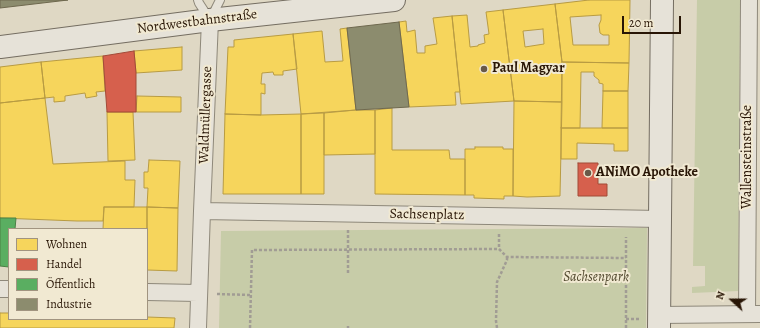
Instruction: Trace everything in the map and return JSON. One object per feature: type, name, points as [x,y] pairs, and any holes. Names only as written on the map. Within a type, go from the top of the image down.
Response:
[{"type":"street","name":"Nordwestbahnstraße","points":[[0,47],[210,20],[394,0]]},
{"type":"street","points":[[662,0],[659,321],[754,314]]},
{"type":"street","name":"Wallensteinstraße","points":[[748,0],[754,314]]},
{"type":"street","name":"Waldmüllergasse","points":[[202,211],[210,20]]},
{"type":"street","points":[[198,328],[202,211]]},
{"type":"street","name":"Sachsenplatz","points":[[202,211],[660,219]]},
{"type":"street","points":[[148,292],[198,293]]},
{"type":"lane","points":[[198,0],[198,4],[210,20],[220,0]]},
{"type":"path","points":[[347,214],[348,275]]},
{"type":"path","points":[[499,216],[499,249],[507,257],[626,258]]},
{"type":"path","points":[[626,218],[626,328]]},
{"type":"path","points":[[250,328],[252,250],[499,249]]},
{"type":"path","points":[[497,328],[497,282],[507,257]]},
{"type":"path","points":[[198,293],[250,295]]},
{"type":"green space","points":[[697,0],[740,0],[738,291],[692,293],[692,287],[705,286],[705,266],[693,266]]},
{"type":"green space","name":"Sachsenpark","points":[[647,228],[646,328],[219,328],[221,231]]},
{"type":"building: Wohnen","points":[[589,0],[630,0],[629,63],[562,62],[555,4]],"holes":[[[601,15],[599,25],[600,33],[603,35],[609,35],[609,45],[573,45],[570,17]]]},
{"type":"building: Wohnen","points":[[555,4],[562,62],[562,102],[514,101],[503,10]],"holes":[[[543,29],[544,44],[525,47],[523,31]]]},
{"type":"building: Wohnen","name":"Paul Magyar","points":[[503,10],[514,101],[461,104],[452,16],[467,15],[470,47],[485,43],[484,35],[489,34],[486,12]]},
{"type":"building: Wohnen","points":[[452,16],[460,92],[455,92],[456,105],[409,107],[399,22],[406,21],[407,32],[415,30],[417,53],[425,53],[425,46],[437,44],[433,18]]},
{"type":"building: Wohnen","points":[[347,28],[356,110],[301,114],[293,34],[322,31],[325,62],[343,61],[340,29]]},
{"type":"building: Wohnen","points":[[293,34],[297,69],[283,71],[283,75],[274,75],[273,72],[262,73],[261,84],[265,84],[265,94],[261,93],[261,115],[225,114],[228,47],[234,47],[234,40]]},
{"type":"building: Wohnen","points":[[182,47],[182,70],[136,73],[134,51]]},
{"type":"building: Wohnen","points":[[103,56],[105,91],[96,92],[97,96],[86,98],[85,93],[65,96],[65,101],[54,102],[54,97],[45,98],[41,62]]},
{"type":"building: Wohnen","points":[[41,62],[45,98],[0,103],[0,67]]},
{"type":"building: Wohnen","points":[[562,62],[629,63],[628,91],[603,91],[603,84],[599,83],[599,80],[594,76],[594,72],[581,72],[580,128],[561,128]]},
{"type":"building: Wohnen","points":[[603,91],[628,91],[628,128],[602,128]]},
{"type":"building: Wohnen","points":[[137,96],[181,97],[181,112],[136,112]]},
{"type":"building: Wohnen","points":[[45,98],[53,164],[125,161],[125,180],[135,180],[134,207],[104,207],[103,221],[0,218],[0,103]]},
{"type":"building: Wohnen","points":[[514,101],[562,102],[560,196],[513,196]]},
{"type":"building: Wohnen","points":[[392,108],[392,150],[449,150],[450,159],[465,159],[465,195],[375,194],[375,110]]},
{"type":"building: Wohnen","points":[[375,110],[375,154],[324,155],[324,113]]},
{"type":"building: Wohnen","points":[[107,112],[133,112],[135,160],[108,161]]},
{"type":"building: Wohnen","points":[[324,113],[324,194],[301,194],[301,114]]},
{"type":"building: Wohnen","points":[[225,114],[301,114],[301,194],[223,194]]},
{"type":"building: Wohnen","points":[[561,128],[628,128],[628,151],[614,151],[614,144],[577,143],[577,159],[561,159]]},
{"type":"building: Wohnen","points":[[475,147],[503,147],[503,149],[513,149],[513,196],[504,196],[504,199],[474,198],[474,195],[465,195],[465,149],[475,149]]},
{"type":"building: Wohnen","points":[[149,160],[180,161],[178,208],[147,207],[148,188],[144,188],[144,172],[148,172]]},
{"type":"building: Wohnen","points":[[104,207],[147,207],[147,228],[103,228]]},
{"type":"building: Wohnen","points":[[147,207],[178,208],[177,271],[148,270]]},
{"type":"building: Wohnen","points":[[0,313],[8,313],[8,320],[148,320],[148,317],[175,318],[174,328],[0,328]]},
{"type":"building: Handel","points":[[134,51],[136,73],[136,112],[107,112],[103,56]]},
{"type":"building: Handel","name":"ANiMO Apotheke","points":[[578,163],[598,163],[598,184],[607,184],[607,196],[578,196]]},
{"type":"building: Öffentlich","points":[[0,218],[16,218],[15,228],[8,228],[8,267],[0,266]]},
{"type":"building: Industrie","points":[[0,0],[68,0],[0,8]]},
{"type":"building: Industrie","points":[[399,22],[409,107],[356,110],[347,28]]},
{"type":"place","name":"Paul Magyar","points":[[484,69]]},
{"type":"place","name":"ANiMO Apotheke","points":[[588,173]]}]
